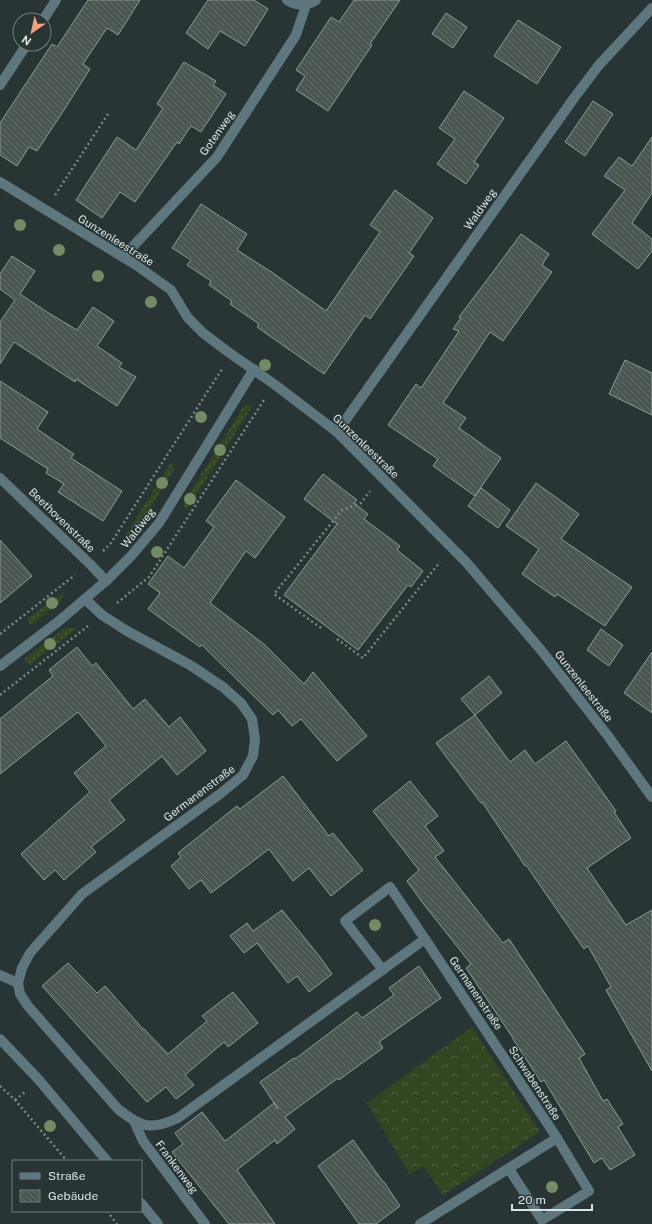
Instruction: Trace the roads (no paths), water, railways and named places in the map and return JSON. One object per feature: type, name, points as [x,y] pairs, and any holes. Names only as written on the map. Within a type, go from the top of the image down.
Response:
[{"type":"street","points":[[48,12],[56,0]]},
{"type":"street","points":[[287,0],[298,5],[306,5],[316,0]]},
{"type":"street","points":[[650,0],[652,4]]},
{"type":"street","name":"Gotenweg","points":[[123,257],[217,157],[296,35],[306,5]]},
{"type":"street","name":"Waldweg","points":[[337,432],[574,98],[599,65],[652,8]]},
{"type":"street","points":[[0,85],[22,52]]},
{"type":"street","name":"Gunzenleestraße","points":[[0,182],[123,257],[171,290],[188,318],[203,333],[254,369],[337,432],[466,562],[541,650],[608,736],[652,797]]},
{"type":"street","name":"Waldweg","points":[[0,666],[59,622],[106,581],[131,556],[159,523],[254,369]]},
{"type":"street","name":"Beethovenstraße","points":[[0,478],[106,581]]},
{"type":"street","name":"Germanenstraße","points":[[18,983],[22,968],[30,953],[82,894],[244,775],[253,756],[255,739],[252,719],[241,703],[223,687],[190,665],[127,631],[102,615],[85,599]]},
{"type":"street","name":"Germanenstraße","points":[[383,970],[345,921],[390,887],[493,1040]]},
{"type":"street","points":[[0,975],[18,983],[20,994],[28,1006],[118,1109],[134,1122],[151,1126],[165,1124],[178,1118],[425,939]]},
{"type":"street","points":[[0,1039],[39,1080],[106,1160]]},
{"type":"street","name":"Schwabenstraße","points":[[493,1040],[557,1138],[589,1192],[542,1220],[508,1169]]},
{"type":"street","name":"Frankenweg","points":[[134,1122],[143,1141],[205,1224]]},
{"type":"street","name":"Schwabenstraße","points":[[420,1224],[557,1138]]},
{"type":"street","points":[[142,1204],[158,1224]]}]
